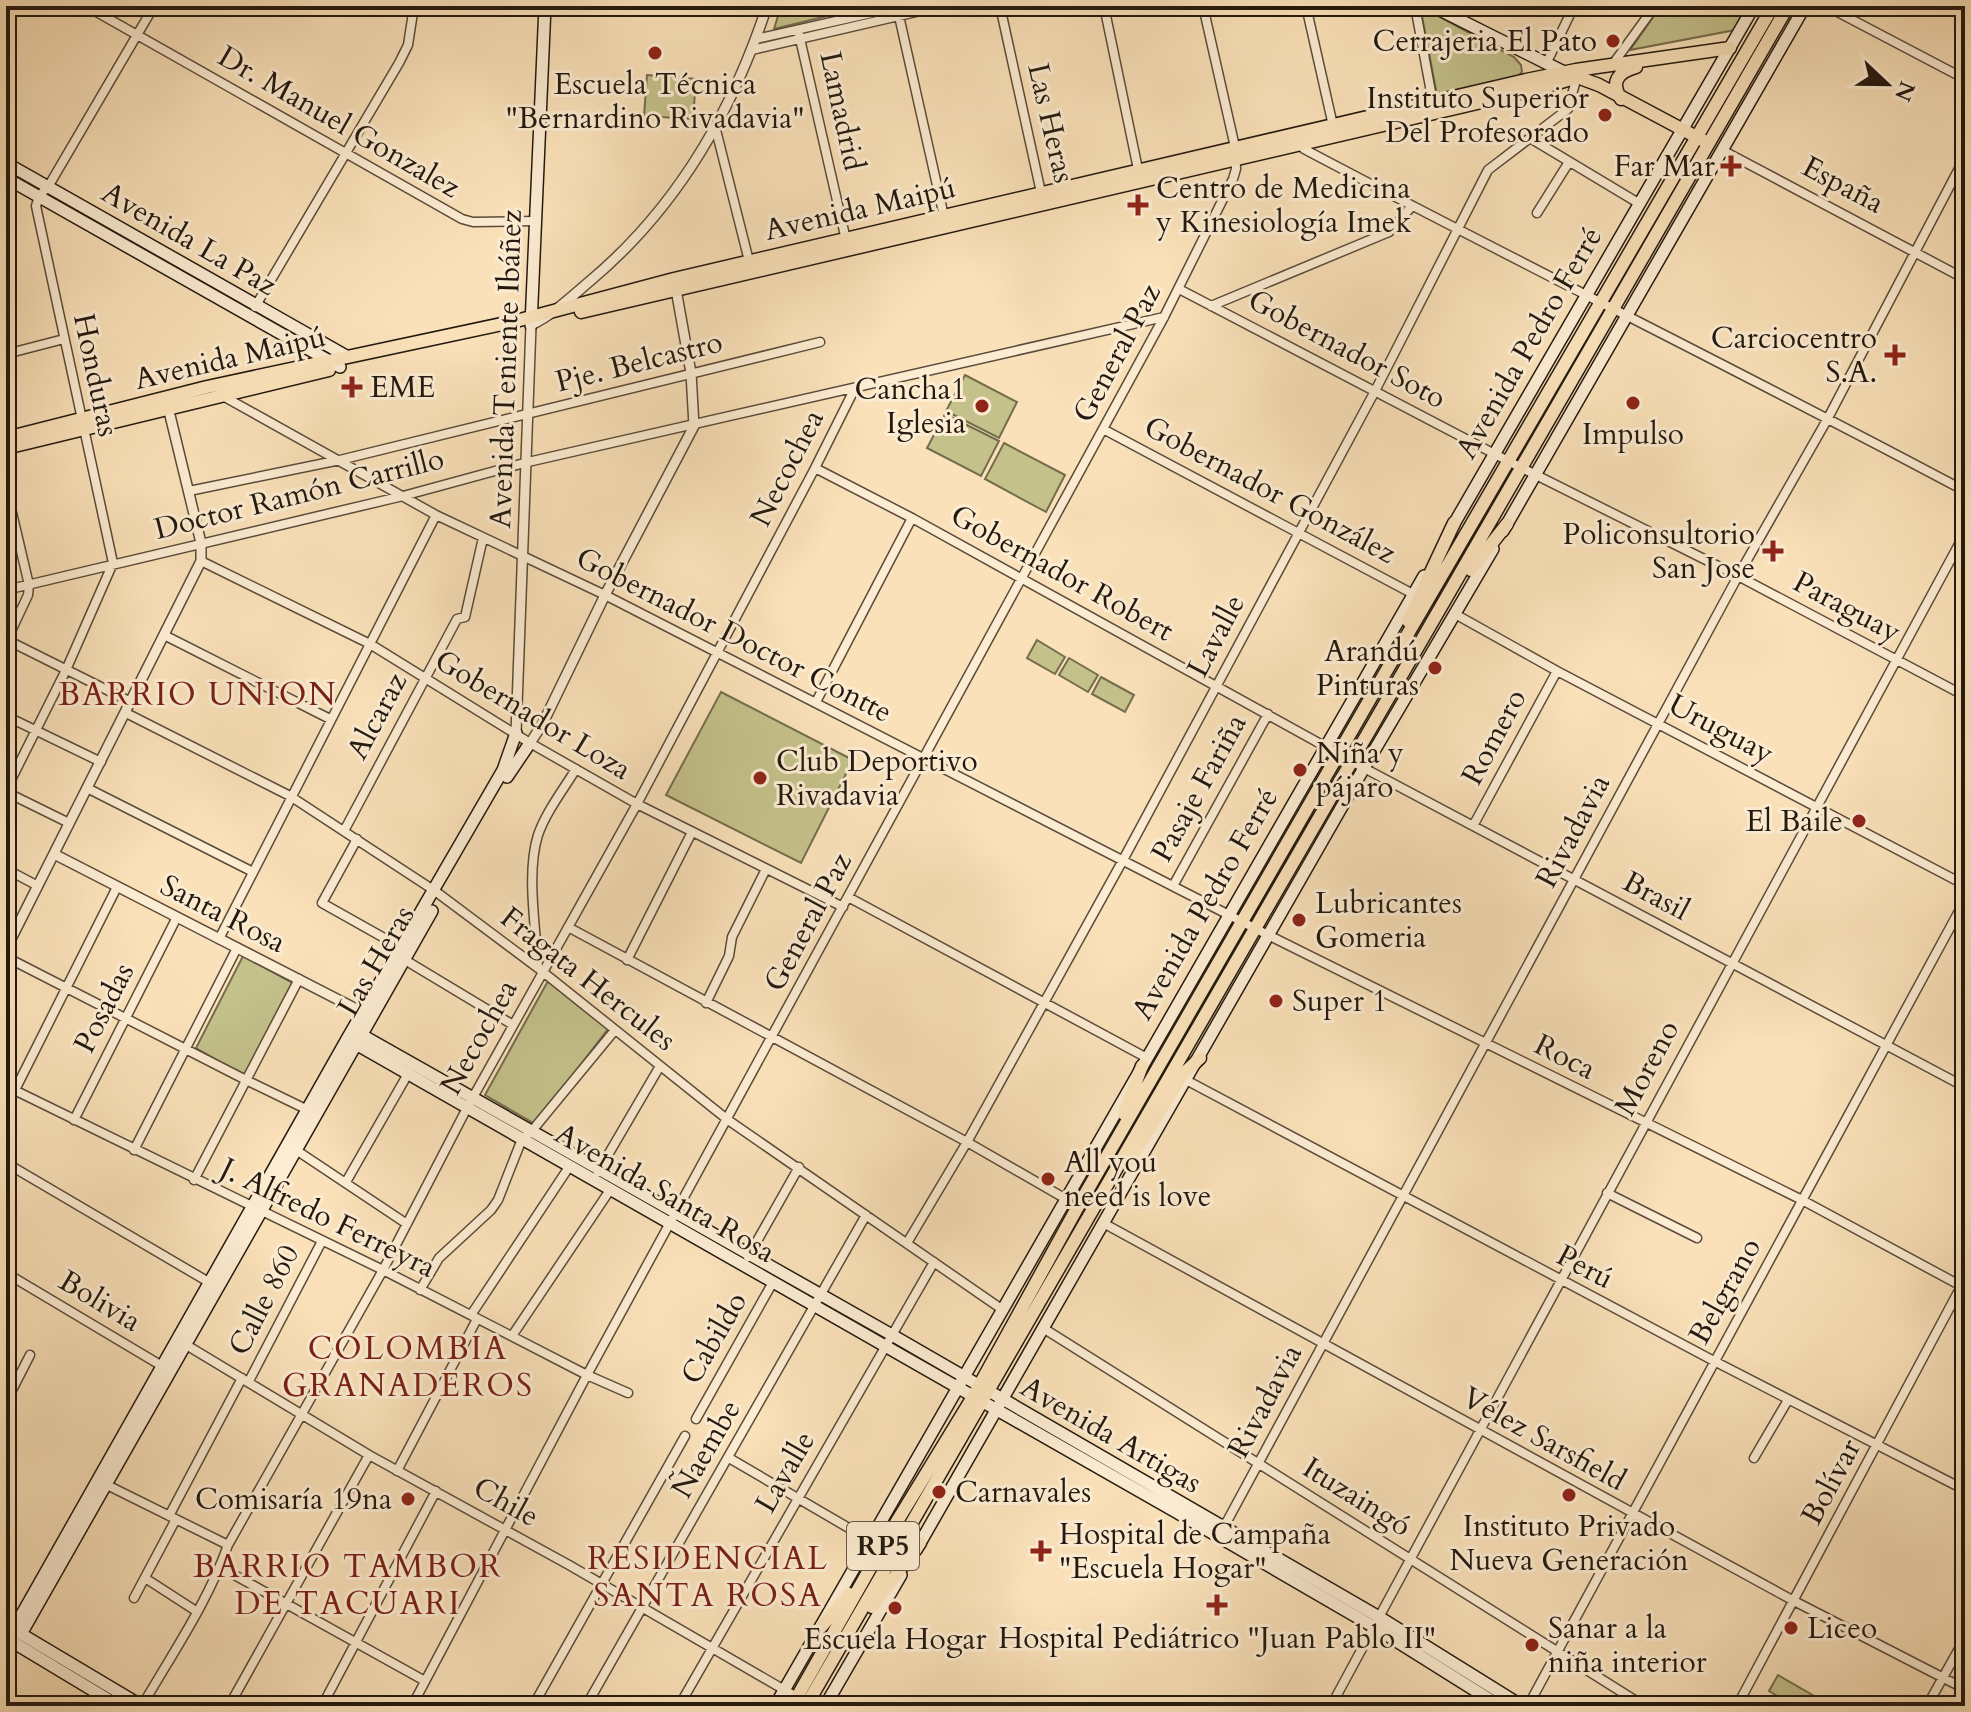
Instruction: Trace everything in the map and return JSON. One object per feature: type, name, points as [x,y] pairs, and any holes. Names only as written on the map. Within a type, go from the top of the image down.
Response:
[{"type":"main road","name":"Avenida Teniente Ibáñez","points":[[532,321],[545,6]]},
{"type":"main road","points":[[1432,6],[1546,64],[1564,72],[1578,73],[1621,99],[1703,140]]},
{"type":"main road","name":"Avenida Pedro Ferré","points":[[800,1701],[821,1627],[1325,746],[1754,6]]},
{"type":"main road","points":[[1703,140],[1773,6]]},
{"type":"main road","points":[[1703,140],[1788,6]]},
{"type":"main road","points":[[825,1706],[1805,6]]},
{"type":"main road","name":"Avenida Maipú","points":[[532,321],[556,310],[1613,65],[1730,48]]},
{"type":"main road","points":[[1621,99],[1615,86],[1620,73],[1689,54]]},
{"type":"main road","name":"Avenida Maipú","points":[[1434,106],[1564,72]]},
{"type":"main road","name":"Avenida Pedro Ferré","points":[[1346,757],[1381,680],[1515,465],[1703,140]]},
{"type":"main road","name":"España","points":[[1703,140],[1722,150]]},
{"type":"main road","name":"Avenida La Paz","points":[[6,163],[340,362]]},
{"type":"main road","name":"Avenida La Paz","points":[[6,178],[254,311],[340,362]]},
{"type":"main road","name":"Avenida Maipú","points":[[6,448],[205,388],[532,321],[675,284]]},
{"type":"main road","name":"Avenida Maipú","points":[[6,438],[221,395],[340,362]]},
{"type":"main road","name":"Avenida Pedro Ferré","points":[[775,1706],[800,1701],[835,1658],[981,1395],[1076,1210],[1346,757],[1435,621],[1515,465]]},
{"type":"main road","points":[[1381,680],[1454,523]]},
{"type":"main road","points":[[1435,621],[1507,524]]},
{"type":"main road","name":"Las Heras","points":[[438,893],[503,770],[516,733]]},
{"type":"main road","name":"Las Heras","points":[[12,1634],[102,1482],[367,1014],[530,743]]},
{"type":"main road","name":"Avenida Pedro Ferré","points":[[800,1701],[893,1528],[981,1395],[1089,1218],[1248,925]]},
{"type":"main road","name":"Avenida Santa Rosa","points":[[354,1037],[746,1260],[821,1294],[962,1384]]},
{"type":"main road","points":[[1089,1218],[1141,1144],[1183,1074],[1200,1058]]},
{"type":"main road","points":[[1076,1210],[1125,1111],[1144,1062]]},
{"type":"main road","name":"Las Heras","points":[[257,1209],[296,1150],[312,1112]]},
{"type":"main road","name":"Avenida Santa Rosa","points":[[527,1136],[569,1167],[596,1175],[610,1190],[674,1220]]},
{"type":"main road","name":"Avenida Santa Rosa","points":[[746,1260],[773,1282],[815,1306],[889,1340]]},
{"type":"main road","name":"Avenida Artigas","points":[[962,1384],[1224,1527],[1377,1622],[1500,1706]]},
{"type":"main road","name":"Avenida Artigas","points":[[1000,1405],[1522,1706]]},
{"type":"main road","points":[[821,1627],[849,1594],[893,1528]]},
{"type":"main road","points":[[835,1658],[920,1543]]},
{"type":"main road","points":[[12,1634],[142,1706]]},
{"type":"main road","points":[[12,1634],[119,1706]]},
{"type":"street","name":"Dr. Manuel Gonzalez","points":[[86,6],[462,219],[473,222],[535,221]]},
{"type":"street","points":[[39,196],[48,187],[154,6]]},
{"type":"street","points":[[254,311],[408,45],[414,6]]},
{"type":"street","points":[[556,310],[608,266],[673,194],[716,130],[752,50],[767,6]]},
{"type":"street","name":"Lamadrid","points":[[853,6],[858,20]]},
{"type":"street","points":[[752,50],[800,34],[900,9],[942,6]]},
{"type":"street","name":"Las Heras","points":[[1000,6],[1043,198]]},
{"type":"street","points":[[1104,6],[1139,176]]},
{"type":"street","points":[[1203,6],[1235,153]]},
{"type":"street","points":[[1306,6],[1334,129]]},
{"type":"street","points":[[1415,6],[1434,106]]},
{"type":"street","points":[[1546,64],[1574,6]]},
{"type":"street","points":[[1613,65],[1655,6]]},
{"type":"street","points":[[1826,6],[1965,79]]},
{"type":"street","points":[[900,9],[945,221]]},
{"type":"street","points":[[756,39],[800,34]]},
{"type":"street","name":"Lamadrid","points":[[800,34],[847,244]]},
{"type":"street","name":"Lavalle","points":[[907,1243],[1046,1002],[1218,686],[1488,170],[1568,109],[1578,73]]},
{"type":"street","points":[[716,130],[751,267]]},
{"type":"street","points":[[1298,138],[1304,149],[1965,491]]},
{"type":"street","points":[[1530,138],[1640,204]]},
{"type":"street","name":"España","points":[[1722,150],[1965,279]]},
{"type":"street","name":"General Paz","points":[[412,1706],[587,1375],[1179,289],[1233,179],[1235,153]]},
{"type":"street","name":"Rivadavia","points":[[1224,1527],[1738,576],[1828,418],[1965,157]]},
{"type":"street","points":[[1537,213],[1569,162]]},
{"type":"street","name":"Honduras","points":[[39,196],[36,206],[113,563]]},
{"type":"street","points":[[1211,306],[1389,232],[1412,206]]},
{"type":"street","points":[[675,284],[691,373],[694,426]]},
{"type":"street","name":"Gobernador Soto","points":[[1179,289],[1535,475]]},
{"type":"street","name":"Doctor Ramón Carrillo","points":[[6,590],[403,496],[528,462],[1164,317]]},
{"type":"street","name":"Avenida Teniente Ibáñez","points":[[516,733],[532,321]]},
{"type":"street","points":[[6,354],[64,339]]},
{"type":"street","name":"Pje. Belcastro","points":[[189,491],[340,460],[820,342]]},
{"type":"street","name":"Necochea","points":[[142,1706],[220,1567],[228,1545],[383,1270],[540,970],[568,927],[637,804],[855,388]]},
{"type":"street","name":"Gobernador Doctor Contte","points":[[221,395],[436,515],[605,595],[1229,915]]},
{"type":"street","points":[[6,949],[8,937],[38,886],[201,561],[201,543],[168,407]]},
{"type":"street","name":"Las Heras","points":[[530,743],[694,426]]},
{"type":"street","name":"Gobernador González","points":[[1103,429],[1413,594]]},
{"type":"street","name":"Gobernador Robert","points":[[815,468],[912,518],[1325,746]]},
{"type":"street","name":"Paraguay","points":[[1535,475],[1738,576],[1965,696]]},
{"type":"street","points":[[6,487],[29,585],[28,595],[6,641],[131,702]]},
{"type":"street","points":[[219,939],[436,515]]},
{"type":"street","points":[[816,702],[912,518]]},
{"type":"street","name":"Moreno","points":[[1331,1706],[1965,533]]},
{"type":"street","name":"Alcaraz","points":[[344,831],[457,619],[465,617],[483,538]]},
{"type":"street","name":"Gobernador Loza","points":[[201,561],[370,644],[530,743],[637,804],[843,907]]},
{"type":"street","points":[[69,823],[6,791],[66,670],[113,563]]},
{"type":"street","name":"Uruguay","points":[[1455,614],[1557,671],[1965,885]]},
{"type":"street","points":[[164,635],[330,719]]},
{"type":"street","name":"Romero","points":[[1473,826],[1557,671]]},
{"type":"street","name":"Fragata Hercules","points":[[126,713],[290,796],[438,893],[728,1120],[1003,1310]]},
{"type":"street","name":"Pasaje Fariña","points":[[1173,886],[1268,714]]},
{"type":"street","points":[[6,716],[101,762]]},
{"type":"street","name":"Brasil","points":[[1325,746],[1965,1087]]},
{"type":"street","points":[[540,970],[533,874],[537,838],[576,769]]},
{"type":"street","points":[[87,788],[253,872]]},
{"type":"street","points":[[627,960],[692,832]]},
{"type":"street","points":[[357,839],[322,903],[513,1025]]},
{"type":"street","name":"Santa Rosa","points":[[54,854],[367,1014]]},
{"type":"street","points":[[6,869],[38,886]]},
{"type":"street","points":[[706,1003],[729,956],[732,937],[766,869]]},
{"type":"street","points":[[10,1088],[117,887]]},
{"type":"street","points":[[848,897],[1046,1002],[1144,1062]]},
{"type":"street","name":"Belgrano","points":[[1528,1706],[1965,900]]},
{"type":"street","name":"Roca","points":[[1229,915],[1964,1284]]},
{"type":"street","name":"Posadas","points":[[74,1120],[177,917]]},
{"type":"street","points":[[568,927],[967,1142],[1066,1199]]},
{"type":"street","points":[[134,1150],[237,948]]},
{"type":"street","points":[[6,957],[312,1112]]},
{"type":"street","points":[[194,1180],[299,979]]},
{"type":"street","points":[[420,1290],[439,1258],[491,1210],[527,1136],[615,1030]]},
{"type":"street","points":[[596,1175],[660,1066]]},
{"type":"street","points":[[346,1182],[410,1069]]},
{"type":"street","name":"Perú","points":[[1186,1080],[1401,1197],[1877,1447],[1965,1490]]},
{"type":"street","name":"J. Alfredo Ferreyra","points":[[10,1088],[628,1393]]},
{"type":"street","points":[[296,1150],[407,1224]]},
{"type":"street","points":[[6,1163],[214,1285]]},
{"type":"street","points":[[397,1471],[474,1317],[569,1167]]},
{"type":"street","name":"Cabildo","points":[[746,1260],[799,1167]]},
{"type":"street","points":[[512,1336],[610,1190]]},
{"type":"street","points":[[1607,1193],[1697,1238]]},
{"type":"street","name":"Ñaembe","points":[[586,1706],[866,1215]]},
{"type":"street","name":"Vélez Sarsfield","points":[[1105,1224],[1479,1431],[1794,1601],[1965,1689]]},
{"type":"street","name":"Calle 860","points":[[134,1598],[172,1517],[322,1241]]},
{"type":"street","name":"Lavalle","points":[[679,1706],[934,1262]]},
{"type":"street","name":"Bolivia","points":[[6,1273],[166,1369]]},
{"type":"street","name":"Cabildo","points":[[696,1419],[773,1282]]},
{"type":"street","name":"Bolívar","points":[[1737,1706],[1964,1284]]},
{"type":"street","name":"Ituzaingó","points":[[1043,1328],[1644,1706]]},
{"type":"street","name":"Chile","points":[[181,1342],[369,1455],[603,1584],[800,1701]]},
{"type":"street","points":[[6,1402],[30,1355]]},
{"type":"street","points":[[1754,1458],[1788,1400]]},
{"type":"street","points":[[533,1706],[685,1436]]},
{"type":"street","points":[[229,1706],[369,1455]]},
{"type":"street","points":[[729,1458],[871,1541]]},
{"type":"street","points":[[102,1482],[228,1545]]},
{"type":"street","points":[[322,1706],[436,1491]]},
{"type":"street","points":[[220,1567],[425,1681]]},
{"type":"street","points":[[145,1578],[196,1611]]},
{"type":"street","name":"Las Heras","points":[[6,1659],[12,1634]]},
{"type":"street","points":[[1927,1706],[1965,1638]]},
{"type":"shaded area","points":[[781,6],[846,6],[844,12],[774,29]]},
{"type":"shaded area","points":[[1420,6],[1514,57],[1521,65],[1522,72],[1517,77],[1437,95]]},
{"type":"shaded area","points":[[1661,6],[1748,6],[1735,30],[1630,50]]},
{"type":"shaded area","points":[[647,75],[696,79],[693,119],[644,116]]},
{"type":"shaded area","name":"Cancha1 Iglesia","points":[[965,375],[1017,402],[999,438],[946,411]]},
{"type":"shaded area","points":[[945,414],[999,441],[981,476],[927,448]]},
{"type":"shaded area","points":[[1004,443],[1065,475],[1046,512],[985,479]]},
{"type":"shaded area","points":[[1037,640],[1065,657],[1055,674],[1027,658]]},
{"type":"shaded area","points":[[1069,658],[1098,675],[1088,692],[1059,675]]},
{"type":"shaded area","points":[[1101,677],[1134,695],[1125,712],[1092,694]]},
{"type":"shaded area","name":"Club Deportivo Rivadavia","points":[[721,692],[853,760],[801,863],[666,795]]},
{"type":"shaded area","points":[[243,956],[293,983],[244,1076],[196,1048]]},
{"type":"shaded area","points":[[548,981],[608,1029],[535,1124],[485,1095]]},
{"type":"shaded area","points":[[1778,1675],[1816,1697],[1810,1706],[1794,1706],[1769,1691]]},
{"type":"place","name":"Cerrajeria El Pato","points":[[1613,41]]},
{"type":"place","name":"Escuela Técnica \"Bernardino Rivadavia\"","points":[[655,53]]},
{"type":"place","name":"Instituto Superior Del Profesorado","points":[[1605,115]]},
{"type":"place","name":"Far Mar","points":[[1731,166]]},
{"type":"place","name":"Centro de Medicina y Kinesiología Imek","points":[[1138,205]]},
{"type":"place","name":"Carciocentro S.A.","points":[[1895,355]]},
{"type":"place","name":"EME","points":[[352,387]]},
{"type":"place","name":"Impulso","points":[[1633,403]]},
{"type":"place","name":"Cancha1 Iglesia","points":[[982,406]]},
{"type":"place","name":"Policonsultorio San Jose","points":[[1773,551]]},
{"type":"place","name":"Arandú Pinturas","points":[[1435,668]]},
{"type":"place","name":"Niña y pájaro","points":[[1300,770]]},
{"type":"place","name":"Club Deportivo Rivadavia","points":[[760,778]]},
{"type":"place","name":"El Baile","points":[[1859,821]]},
{"type":"place","name":"Lubricantes Gomeria","points":[[1299,920]]},
{"type":"place","name":"Super 1","points":[[1276,1001]]},
{"type":"place","name":"All you need is love","points":[[1048,1179]]},
{"type":"place","name":"Carnavales","points":[[939,1492]]},
{"type":"place","name":"Instituto Privado Nueva Generación","points":[[1569,1495]]},
{"type":"place","name":"Comisaría 19na","points":[[408,1499]]},
{"type":"place","name":"Hospital de Campaña \"Escuela Hogar\"","points":[[1041,1551]]},
{"type":"place","name":"Hospital Pediátrico \"Juan Pablo II\"","points":[[1217,1605]]},
{"type":"place","name":"Escuela Hogar","points":[[895,1608]]},
{"type":"place","name":"Liceo","points":[[1791,1628]]},
{"type":"place","name":"Sanar a la niña interior","points":[[1532,1645]]},
{"type":"district","name":"BARRIO UNION","points":[[198,695]]},
{"type":"district","name":"COLOMBIA GRANADEROS","points":[[408,1368]]},
{"type":"district","name":"RESIDENCIAL SANTA ROSA","points":[[708,1578]]},
{"type":"district","name":"BARRIO TAMBOR DE TACUARI","points":[[348,1586]]}]
